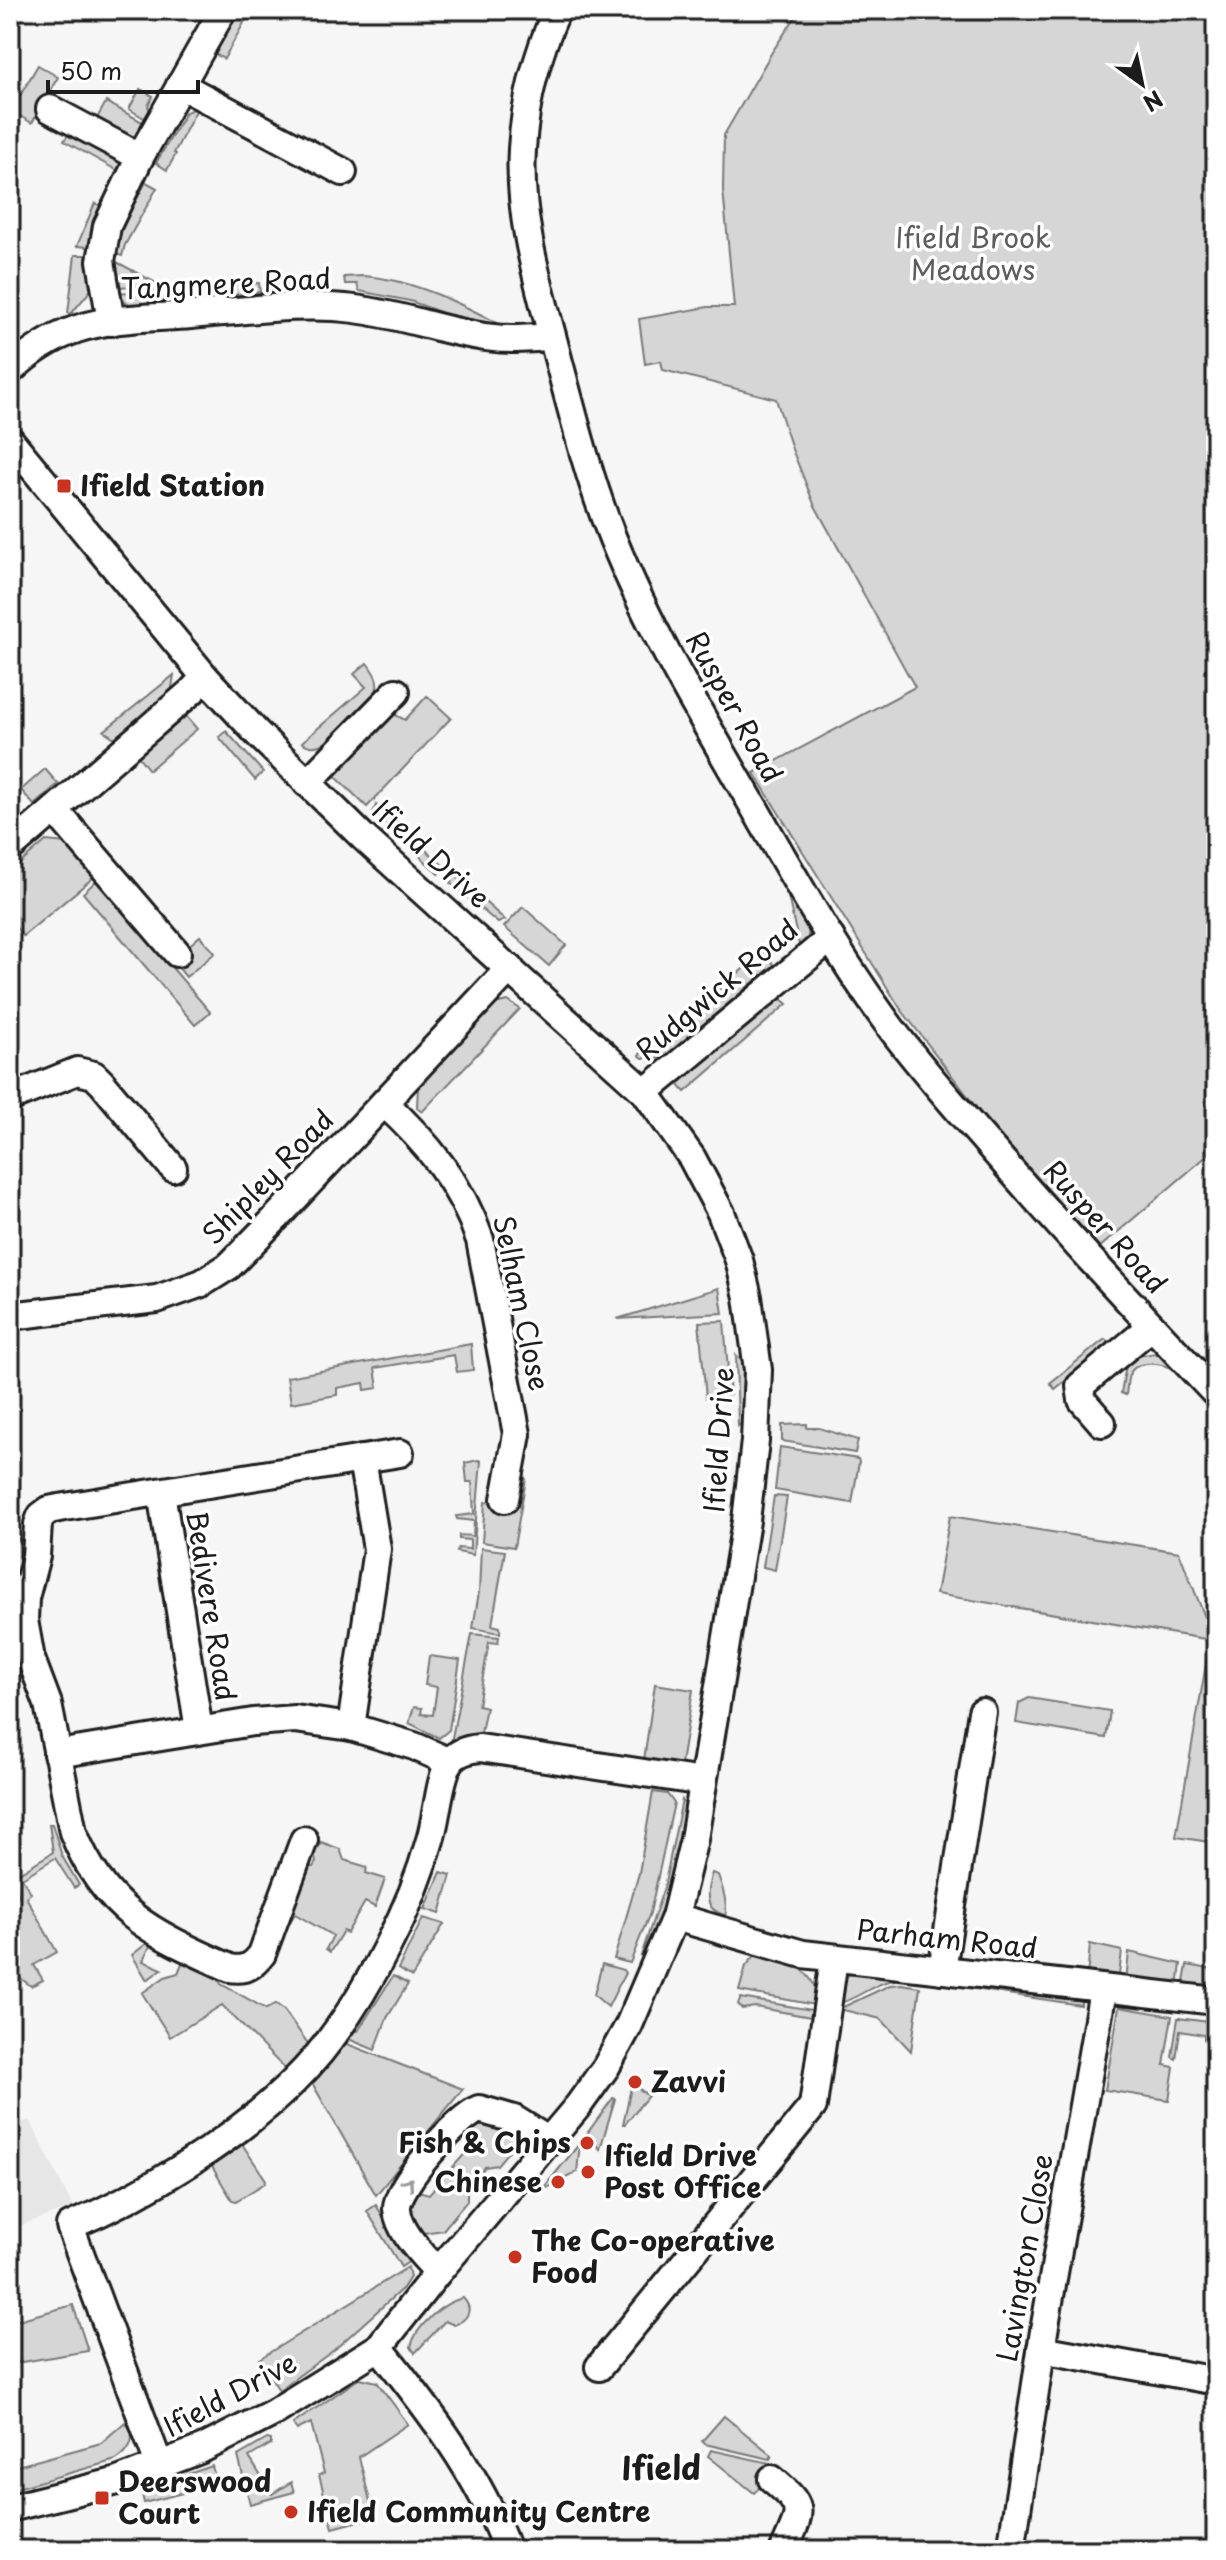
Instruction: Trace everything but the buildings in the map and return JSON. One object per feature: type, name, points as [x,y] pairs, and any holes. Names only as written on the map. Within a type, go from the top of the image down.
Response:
[{"type":"street","points":[[111,322],[103,278],[102,246],[107,226],[140,157],[223,10]]},
{"type":"street","name":"Rusper Road","points":[[557,10],[529,91],[522,151],[525,220],[552,336],[593,484],[630,579],[724,755],[831,938],[888,1023],[943,1092],[1081,1252],[1216,1394]]},
{"type":"street","points":[[180,85],[343,172]]},
{"type":"street","points":[[50,109],[140,157]]},
{"type":"street","name":"Tangmere Road","points":[[10,371],[52,339],[80,328],[111,322],[278,308],[326,307],[382,313],[486,339],[526,340],[552,336]]},
{"type":"street","name":"Ifield Drive","points":[[10,440],[205,677],[307,783],[645,1092],[692,1158],[721,1213],[746,1288],[758,1370],[755,1441],[746,1521],[694,1839],[675,1917],[614,2053],[585,2096],[379,2347],[273,2413],[202,2449],[118,2481],[10,2508]]},
{"type":"street","points":[[10,848],[205,677]]},
{"type":"street","points":[[307,783],[396,692]]},
{"type":"street","points":[[55,810],[177,953]]},
{"type":"street","name":"Rudgwick Road","points":[[645,1092],[831,938]]},
{"type":"street","name":"Shipley Road","points":[[10,1316],[140,1303],[172,1295],[202,1283],[241,1256],[510,968]]},
{"type":"street","points":[[10,1098],[77,1071],[94,1075],[173,1168]]},
{"type":"street","name":"Selham Close","points":[[384,1103],[420,1137],[449,1174],[480,1240],[517,1434],[505,1499]]},
{"type":"street","name":"Rusper Road","points":[[1102,1423],[1082,1400],[1080,1386],[1152,1326]]},
{"type":"street","name":"Bedivere Road","points":[[400,1453],[49,1510],[41,1516],[38,1524],[36,1556],[25,1598],[24,1620],[31,1659],[48,1704],[57,1754],[274,1719],[318,1721],[351,1727],[414,1746],[450,1762]]},
{"type":"street","points":[[351,1727],[377,1549],[362,1459]]},
{"type":"street","name":"Bedivere Road","points":[[161,1492],[199,1730]]},
{"type":"street","points":[[942,1970],[982,1712]]},
{"type":"street","points":[[160,2467],[70,2226],[119,2203],[219,2142],[295,2081],[322,2050],[379,1962],[407,1907],[430,1840],[443,1779],[450,1762],[459,1753],[480,1748],[703,1782]]},
{"type":"street","points":[[57,1754],[73,1832],[80,1850],[104,1888],[142,1925],[163,1938],[230,1968],[249,1968],[262,1954],[304,1840]]},
{"type":"street","name":"Parham Road","points":[[675,1917],[776,1948],[834,1959],[1216,2001]]},
{"type":"street","points":[[599,2367],[813,2106],[834,1959]]},
{"type":"street","name":"Lavington Close","points":[[1013,2537],[1041,2349],[1103,1990]]},
{"type":"street","points":[[438,2272],[412,2242],[396,2205],[401,2191],[429,2155],[462,2119],[479,2109],[514,2119],[549,2141]]},
{"type":"street","points":[[379,2347],[458,2452],[487,2502],[507,2550]]},
{"type":"street","points":[[1041,2349],[1216,2381]]},
{"type":"street","points":[[772,2479],[794,2497],[798,2512],[784,2550]]},
{"type":"shaded area","points":[[10,2091],[19,2123],[30,2120],[73,2207],[10,2229]]},
{"type":"green space","points":[[239,10],[251,10],[224,59],[215,54]]},
{"type":"green space","name":"Ifield Brook Meadows","points":[[800,10],[1216,10],[1216,1148],[1099,1248],[987,1121],[900,1008],[754,773],[915,687],[814,504],[776,399],[663,370],[661,361],[645,364],[639,319],[708,307],[734,307],[723,189],[724,135]]},
{"type":"green space","points":[[38,65],[58,77],[32,123],[11,111]]},
{"type":"green space","points":[[140,89],[153,96],[148,106],[151,113],[149,121],[129,109]]},
{"type":"green space","points":[[106,102],[148,125],[139,137],[129,139],[96,120]]},
{"type":"green space","points":[[198,107],[167,170],[156,163],[186,112]]},
{"type":"green space","points":[[71,130],[121,159],[124,170],[118,171],[64,141]]},
{"type":"green space","points":[[146,182],[157,188],[122,256],[116,254],[120,230]]},
{"type":"green space","points":[[95,203],[102,207],[90,247],[77,246]]},
{"type":"green space","points":[[75,255],[89,255],[91,290],[71,314],[68,313]]},
{"type":"green space","points":[[113,260],[156,283],[157,285],[117,287]]},
{"type":"green space","points":[[363,276],[418,287],[505,327],[473,324],[410,301],[359,291],[357,284],[345,284],[344,277]]},
{"type":"green space","points":[[321,279],[322,287],[316,290],[266,292],[265,283]]},
{"type":"green space","points":[[259,283],[260,292],[186,300],[185,289]]},
{"type":"green space","points":[[176,289],[177,305],[133,307],[114,293]]},
{"type":"green space","points":[[367,663],[377,680],[373,700],[330,741],[310,746],[302,742],[366,687],[354,674]]},
{"type":"green space","points":[[174,675],[171,694],[116,739],[104,731]]},
{"type":"green space","points":[[427,696],[451,718],[367,807],[333,774],[387,717],[394,714],[405,720]]},
{"type":"green space","points":[[186,716],[197,729],[149,770],[138,756]]},
{"type":"green space","points":[[226,731],[263,772],[255,780],[219,737]]},
{"type":"green space","points":[[45,769],[58,784],[34,805],[21,790]]},
{"type":"green space","points":[[376,805],[445,867],[439,874],[373,813]]},
{"type":"green space","points":[[46,841],[66,843],[94,877],[23,936],[10,921],[10,872]]},
{"type":"green space","points":[[456,876],[505,920],[498,923],[450,883]]},
{"type":"green space","points":[[97,880],[210,1012],[195,1025],[83,893]]},
{"type":"green space","points":[[785,883],[808,924],[809,932],[802,949],[799,945]]},
{"type":"green space","points":[[523,907],[566,945],[549,966],[504,927]]},
{"type":"green space","points":[[200,936],[215,953],[186,977],[172,960]]},
{"type":"green space","points":[[765,951],[774,965],[664,1058],[643,1058],[639,1055]]},
{"type":"green space","points":[[778,996],[787,1004],[685,1092],[677,1083],[680,1079]]},
{"type":"green space","points":[[508,1001],[520,1009],[422,1112],[417,1108],[418,1085],[494,1004]]},
{"type":"green space","points":[[719,1288],[723,1313],[617,1319]]},
{"type":"green space","points":[[724,1321],[730,1395],[706,1398],[699,1322]]},
{"type":"green space","points":[[1105,1339],[1111,1344],[1055,1389],[1050,1383]]},
{"type":"green space","points":[[471,1344],[473,1370],[457,1372],[454,1355],[375,1368],[378,1388],[365,1390],[364,1383],[337,1388],[337,1395],[291,1403],[287,1377]]},
{"type":"green space","points":[[1156,1353],[1164,1357],[1173,1369],[1156,1364],[1137,1366],[1129,1375],[1126,1395],[1121,1393],[1126,1365],[1137,1356]]},
{"type":"green space","points":[[736,1355],[747,1364],[745,1421],[738,1426]]},
{"type":"green space","points":[[807,1424],[807,1428],[819,1428],[858,1440],[855,1453],[782,1441],[782,1425]]},
{"type":"green space","points":[[780,1447],[858,1459],[852,1503],[775,1490]]},
{"type":"green space","points":[[481,1461],[473,1555],[457,1552],[458,1548],[470,1549],[470,1540],[459,1539],[459,1535],[473,1536],[474,1521],[457,1519],[456,1516],[474,1514],[472,1482],[467,1482],[465,1463]]},
{"type":"green space","points":[[524,1478],[514,1547],[482,1542],[485,1502],[518,1506]]},
{"type":"green space","points":[[774,1496],[787,1497],[775,1570],[763,1567]]},
{"type":"green space","points":[[950,1516],[1179,1552],[1216,1645],[1216,1843],[1176,1837],[1209,1647],[1205,1639],[936,1594]]},
{"type":"green space","points":[[10,1535],[25,1542],[20,1575],[10,1583]]},
{"type":"green space","points":[[481,1548],[505,1551],[492,1625],[500,1627],[500,1633],[473,1628]]},
{"type":"green space","points":[[472,1634],[499,1637],[498,1643],[489,1642],[478,1705],[486,1707],[480,1738],[450,1748]]},
{"type":"green space","points":[[429,1656],[460,1660],[449,1730],[439,1738],[409,1723],[414,1707],[422,1708],[421,1714],[433,1715],[437,1687],[425,1685]]},
{"type":"green space","points":[[655,1684],[693,1690],[681,1764],[677,1766],[644,1760]]},
{"type":"green space","points":[[1029,1698],[1110,1711],[1106,1738],[1016,1723],[1019,1703]]},
{"type":"green space","points":[[653,1792],[667,1794],[674,1803],[650,1913],[630,1963],[614,1959],[639,1873]]},
{"type":"green space","points":[[682,1800],[687,1808],[681,1856],[650,1958],[641,1956],[664,1887]]},
{"type":"green space","points":[[49,1824],[52,1824],[62,1856],[79,1885],[74,1888],[55,1858],[22,1878],[31,1893],[26,1897],[57,1952],[34,1965],[43,1980],[31,1986],[19,1977],[10,1983],[10,1898],[18,1896],[16,1880],[19,1873],[53,1852]]},
{"type":"green space","points":[[321,1842],[340,1849],[344,1860],[367,1867],[366,1873],[385,1879],[375,1907],[365,1902],[347,1933],[343,1931],[330,1952],[326,1949],[333,1936],[295,1914],[287,1927],[285,1925],[306,1867],[313,1867],[316,1862],[311,1856],[312,1844],[319,1847]]},
{"type":"green space","points":[[441,1872],[451,1875],[440,1914],[425,1909]]},
{"type":"green space","points":[[712,1873],[718,1875],[722,1885],[726,1915],[713,1909],[708,1899]]},
{"type":"green space","points":[[423,1918],[444,1924],[412,1977],[398,1969]]},
{"type":"green space","points":[[146,1944],[151,1944],[143,1961],[162,1969],[147,1980],[132,1955]]},
{"type":"green space","points":[[1090,1944],[1122,1951],[1118,1983],[1087,1978]]},
{"type":"green space","points":[[1129,1952],[1181,1964],[1178,1988],[1126,1982]]},
{"type":"green space","points":[[757,1953],[781,1959],[799,1968],[813,1982],[821,2006],[739,1991],[746,1966]]},
{"type":"green space","points":[[193,1959],[213,1970],[221,1984],[266,2009],[276,2004],[284,2010],[309,2045],[290,2069],[285,2069],[222,2005],[170,2037],[142,1993],[165,1977],[178,1973],[183,1961]]},
{"type":"green space","points":[[602,1964],[625,1973],[608,2007],[594,1995]]},
{"type":"green space","points":[[1187,1965],[1216,1970],[1216,1992],[1183,1988]]},
{"type":"green space","points":[[856,1970],[922,1975],[921,1981],[906,1979],[885,1982],[835,2005],[842,1979]]},
{"type":"green space","points":[[393,1976],[408,1984],[387,2018],[375,2050],[346,2038],[352,2031],[358,2031]]},
{"type":"green space","points":[[942,1977],[1081,1998],[1081,2005],[941,1984]]},
{"type":"green space","points":[[890,1985],[920,1987],[911,2051],[881,2019],[839,2009]]},
{"type":"green space","points":[[741,1998],[812,2010],[811,2017],[755,2007],[742,2009],[738,2004]]},
{"type":"green space","points":[[1119,2007],[1172,2016],[1164,2065],[1174,2067],[1169,2100],[1105,2090]]},
{"type":"green space","points":[[1178,2018],[1216,2023],[1216,2041],[1204,2039],[1204,2035],[1180,2031],[1176,2059],[1172,2057]]},
{"type":"green space","points":[[342,2042],[463,2089],[376,2195],[311,2081]]},
{"type":"green space","points":[[632,2083],[648,2096],[623,2124]]},
{"type":"green space","points":[[615,2099],[600,2149],[586,2135]]},
{"type":"green space","points":[[480,2126],[501,2126],[523,2134],[497,2165],[485,2167],[467,2189],[467,2201],[443,2230],[417,2234],[410,2212],[414,2190],[429,2194],[470,2148],[463,2132]]},
{"type":"green space","points":[[580,2143],[577,2172],[541,2191]]},
{"type":"green space","points":[[242,2144],[266,2180],[236,2201],[232,2200],[211,2165]]},
{"type":"green space","points":[[376,2205],[410,2261],[401,2267],[367,2211]]},
{"type":"green space","points":[[408,2267],[410,2277],[403,2288],[334,2350],[279,2390],[259,2359]]},
{"type":"green space","points":[[463,2298],[469,2310],[466,2317],[454,2325],[445,2321],[415,2353],[411,2347],[424,2324],[447,2305]]},
{"type":"green space","points":[[73,2305],[88,2351],[10,2364],[10,2322]]},
{"type":"green space","points":[[360,2378],[377,2382],[408,2424],[359,2457],[374,2517],[333,2528],[319,2475],[324,2473],[311,2423],[297,2430],[293,2424]]},
{"type":"green space","points":[[724,2416],[772,2455],[770,2459],[705,2444],[702,2441]]},
{"type":"green space","points":[[125,2422],[131,2433],[131,2443],[116,2460],[10,2490],[10,2468],[101,2443]]},
{"type":"green space","points":[[267,2439],[271,2440],[271,2444],[249,2457],[272,2494],[291,2482],[294,2492],[250,2504],[238,2456]]},
{"type":"green space","points":[[711,2450],[774,2464],[779,2468],[754,2493],[708,2456]]},
{"type":"green space","points":[[212,2466],[217,2484],[144,2503],[141,2490]]},
{"type":"place","name":"Ifield Station","points":[[64,486]]},
{"type":"place","name":"Zavvi","points":[[635,2082]]},
{"type":"place","name":"Fish & Chips","points":[[587,2143]]},
{"type":"place","name":"Ifield Drive Post Office","points":[[588,2172]]},
{"type":"place","name":"Chinese","points":[[558,2182]]},
{"type":"place","name":"The Co-operative Food","points":[[515,2257]]},
{"type":"place","name":"Deerswood Court","points":[[102,2498]]},
{"type":"place","name":"Ifield Community Centre","points":[[291,2512]]},
{"type":"district","name":"Ifield","points":[[661,2469]]}]
